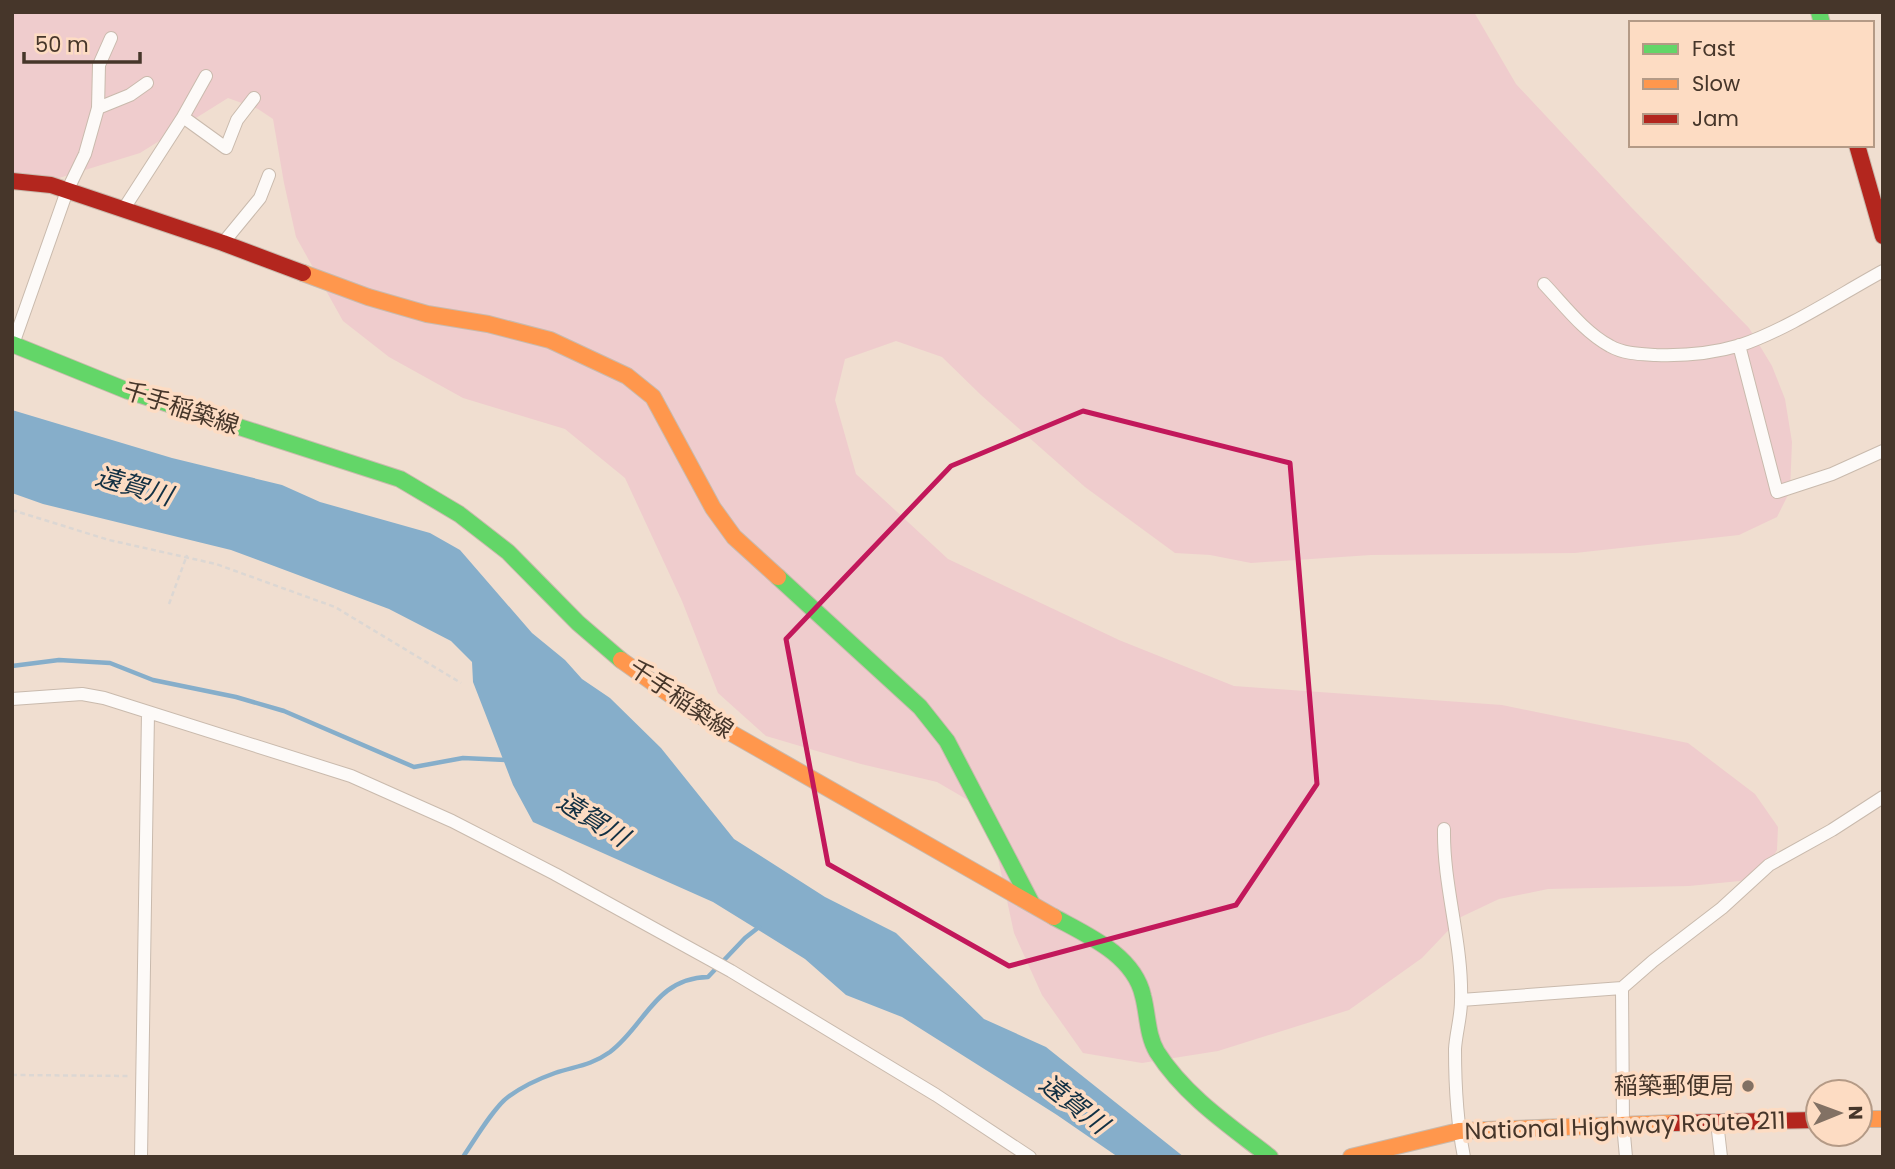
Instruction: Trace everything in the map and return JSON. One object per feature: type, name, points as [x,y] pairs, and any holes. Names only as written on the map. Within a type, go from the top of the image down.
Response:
[{"type":"main road","points":[[1858,147],[1883,236]]},
{"type":"main road","points":[[12,181],[41,183],[67,191],[223,243],[368,297],[426,314],[488,324],[550,340],[627,376],[653,397],[713,508],[734,537],[920,706],[947,741],[1032,904]]},
{"type":"main road","name":"千手稲築線","points":[[12,345],[128,391],[400,479],[459,514],[508,552],[578,623],[635,671],[696,713],[1106,946],[1127,966],[1140,986],[1154,1048],[1174,1076],[1199,1101],[1270,1157]]},
{"type":"main road","name":"National Highway Route 211","points":[[1351,1157],[1459,1131],[1804,1120]]},
{"type":"street","points":[[12,345],[67,191],[85,154],[98,108],[99,65],[111,38]]},
{"type":"street","points":[[123,210],[206,76]]},
{"type":"street","points":[[98,108],[130,95],[147,83]]},
{"type":"street","points":[[183,117],[226,148],[237,120],[254,97]]},
{"type":"street","points":[[223,243],[260,198],[269,175]]},
{"type":"street","points":[[1544,284],[1592,334],[1623,352],[1671,355],[1739,345],[1769,334],[1883,271]]},
{"type":"street","points":[[1739,345],[1777,492],[1832,474],[1883,451]]},
{"type":"street","points":[[12,699],[82,694],[104,698],[351,776],[452,821],[731,971],[936,1094],[1030,1157]]},
{"type":"street","points":[[141,1157],[148,713]]},
{"type":"street","points":[[1461,1000],[1622,988],[1722,908],[1769,865],[1832,830],[1883,797]]},
{"type":"street","points":[[1444,829],[1444,855],[1461,1000],[1455,1048],[1459,1131],[1464,1157]]},
{"type":"street","points":[[1622,988],[1623,1124],[1626,1157]]},
{"type":"street","points":[[1717,1122],[1721,1157]]},
{"type":"path","points":[[12,510],[110,540],[216,564],[335,607],[461,683]]},
{"type":"path","points":[[169,604],[187,555]]},
{"type":"path","points":[[12,1075],[143,1076]]},
{"type":"highlighted area","points":[[1083,411],[1290,463],[1317,784],[1236,905],[1009,966],[828,864],[786,639],[951,466]]},
{"type":"shaded area","points":[[12,12],[1474,12],[1516,84],[1749,328],[1772,366],[1785,399],[1792,442],[1790,491],[1777,517],[1739,535],[1575,553],[1371,555],[1251,563],[1210,555],[1175,553],[1085,487],[942,357],[896,341],[845,359],[835,400],[856,474],[948,559],[1119,640],[1234,686],[1502,705],[1688,743],[1755,794],[1778,827],[1777,850],[1760,879],[1689,886],[1548,889],[1499,899],[1461,917],[1422,958],[1349,1010],[1218,1051],[1142,1063],[1083,1053],[1042,995],[1014,933],[996,849],[973,803],[937,782],[861,764],[766,736],[718,693],[682,601],[625,478],[565,429],[463,398],[389,357],[343,321],[296,237],[273,119],[258,109],[228,98],[140,153],[59,178],[12,178]]},
{"type":"water","name":"遠賀川","points":[[12,410],[172,458],[282,485],[320,502],[430,533],[460,550],[532,633],[565,660],[582,679],[610,698],[661,748],[734,839],[825,897],[896,933],[984,1019],[1046,1047],[1184,1157],[1118,1157],[902,1017],[846,995],[805,959],[713,902],[533,822],[513,785],[473,682],[472,662],[451,641],[389,609],[231,550],[43,504],[12,493]]},
{"type":"waterway","points":[[12,666],[59,660],[110,663],[153,680],[236,697],[284,711],[414,767],[463,758],[506,760]]},
{"type":"waterway","points":[[463,1157],[491,1116],[508,1097],[537,1080],[603,1057],[622,1041],[663,994],[690,979],[708,977],[759,927]]},
{"type":"traffic: fast","points":[[1819,12],[1821,21]]},
{"type":"traffic: fast","points":[[12,344],[128,391],[400,479],[459,514],[508,552],[578,623],[621,660]]},
{"type":"traffic: fast","points":[[778,577],[920,707],[947,741],[1032,904]]},
{"type":"traffic: fast","points":[[1054,917],[1108,948],[1130,969],[1143,996],[1149,1032],[1157,1052],[1168,1068],[1209,1109],[1270,1157]]},
{"type":"traffic: slow","points":[[303,273],[368,297],[427,314],[488,324],[550,340],[627,376],[653,397],[713,508],[734,537],[778,577]]},
{"type":"traffic: slow","points":[[621,660],[696,713],[1054,917]]},
{"type":"traffic: slow","points":[[1874,1119],[1883,1119]]},
{"type":"traffic: slow","points":[[1351,1157],[1459,1131],[1674,1123]]},
{"type":"traffic: jam","points":[[1858,147],[1883,236]]},
{"type":"traffic: jam","points":[[12,181],[51,185],[303,273]]},
{"type":"traffic: jam","points":[[1674,1123],[1804,1120]]},
{"type":"place","name":"稲築郵便局","points":[[1748,1086]]}]
